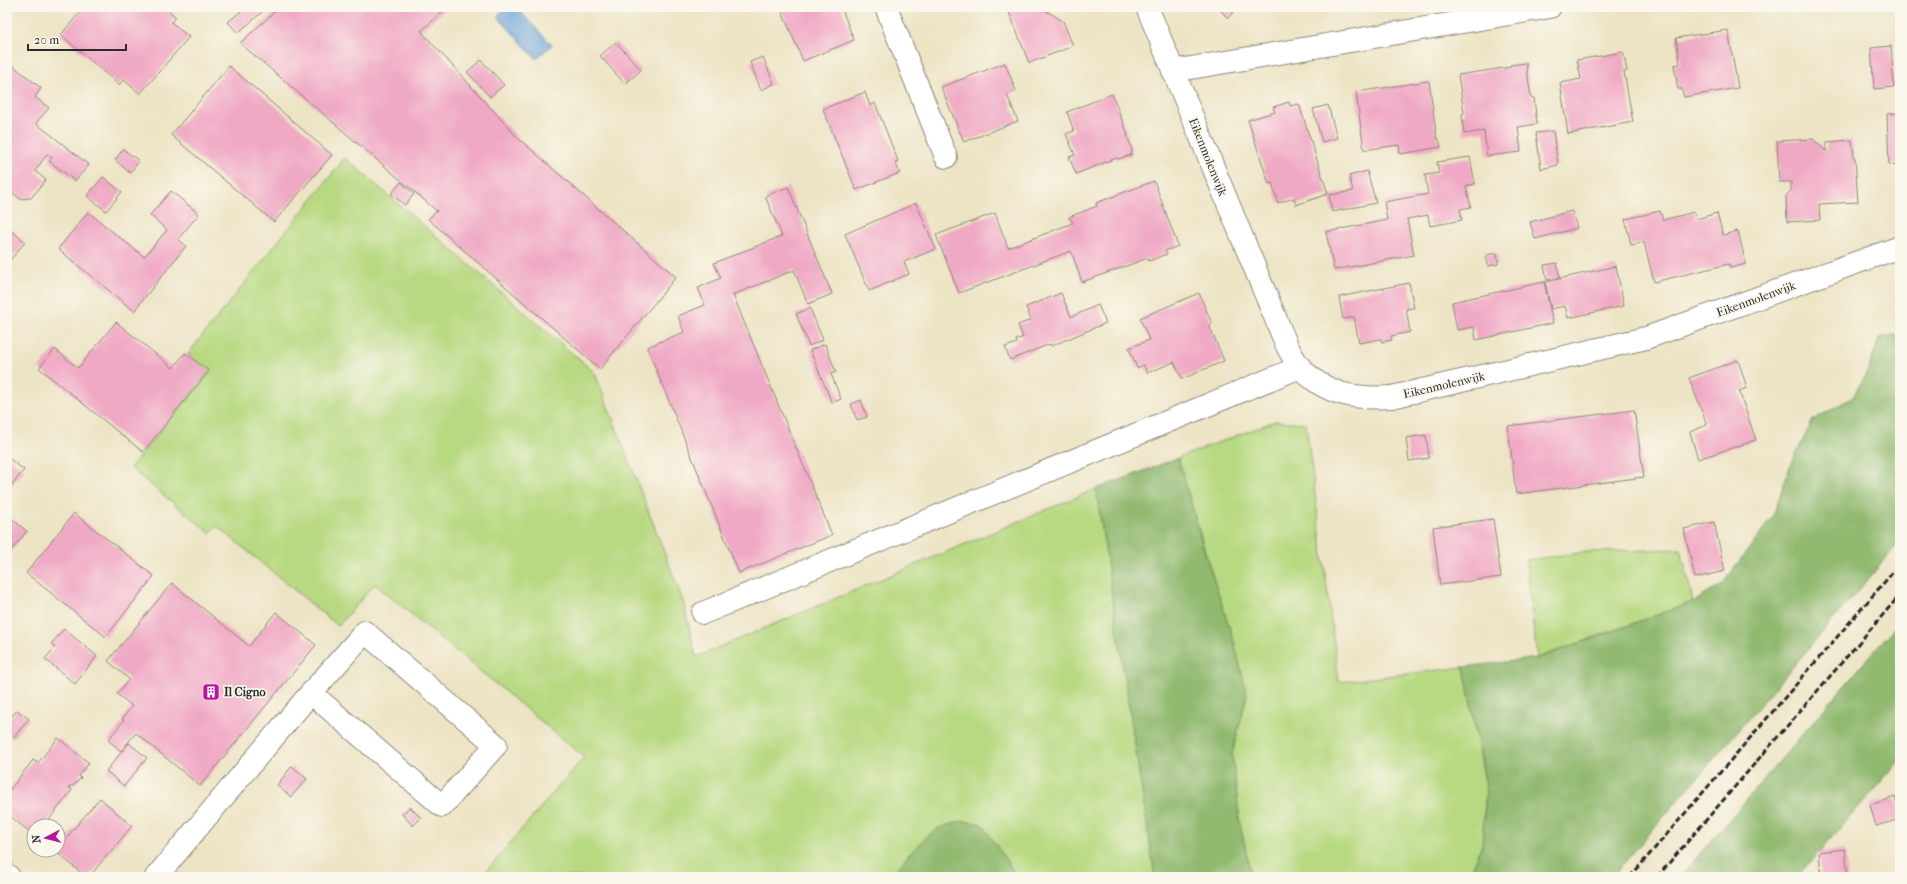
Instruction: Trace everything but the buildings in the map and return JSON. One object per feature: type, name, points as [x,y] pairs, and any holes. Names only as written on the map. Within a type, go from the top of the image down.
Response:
[{"type":"street","points":[[886,7],[946,157]]},
{"type":"street","name":"Eikenmolenwijk","points":[[1147,7],[1280,330],[1300,367],[1320,384],[1344,396],[1365,398],[1392,397],[1646,338],[1900,247]]},
{"type":"street","points":[[1173,71],[1550,7]]},
{"type":"street","points":[[703,612],[1300,367]]},
{"type":"street","points":[[156,877],[311,693],[365,632],[496,745],[442,806],[311,693]]},
{"type":"green space","points":[[345,158],[595,373],[683,601],[696,657],[1096,489],[1155,877],[1017,877],[982,824],[963,821],[937,829],[913,851],[896,871],[895,877],[481,877],[584,757],[375,584],[338,626],[217,526],[210,533],[130,468],[209,372],[188,354]]},
{"type":"green space","points":[[1900,334],[1900,542],[1612,877],[1469,877],[1482,845],[1486,787],[1464,667],[1538,658],[1693,602],[1722,585],[1773,516],[1790,466],[1813,420],[1853,397],[1870,366],[1879,338]]},
{"type":"green space","points":[[1275,421],[1306,423],[1339,682],[1464,667],[1486,787],[1482,845],[1469,877],[1251,877],[1240,823],[1232,754],[1247,695],[1178,458]]},
{"type":"green space","points":[[1178,458],[1205,553],[1235,644],[1247,695],[1232,754],[1240,823],[1251,877],[1155,877],[1096,489]]},
{"type":"green space","points":[[1681,549],[1693,602],[1537,658],[1526,560],[1586,552]]},
{"type":"green space","points":[[1900,621],[1900,760],[1797,877],[1680,877]]},
{"type":"green space","points":[[963,821],[982,824],[1017,877],[895,877],[906,858],[927,836],[939,828]]},
{"type":"water","points":[[506,7],[516,7],[552,45],[536,59],[497,16]]},
{"type":"railway","points":[[1630,877],[1900,564]]},
{"type":"railway","points":[[1657,877],[1900,595]]},
{"type":"place","name":"Il Cigno","points":[[211,692]]}]
